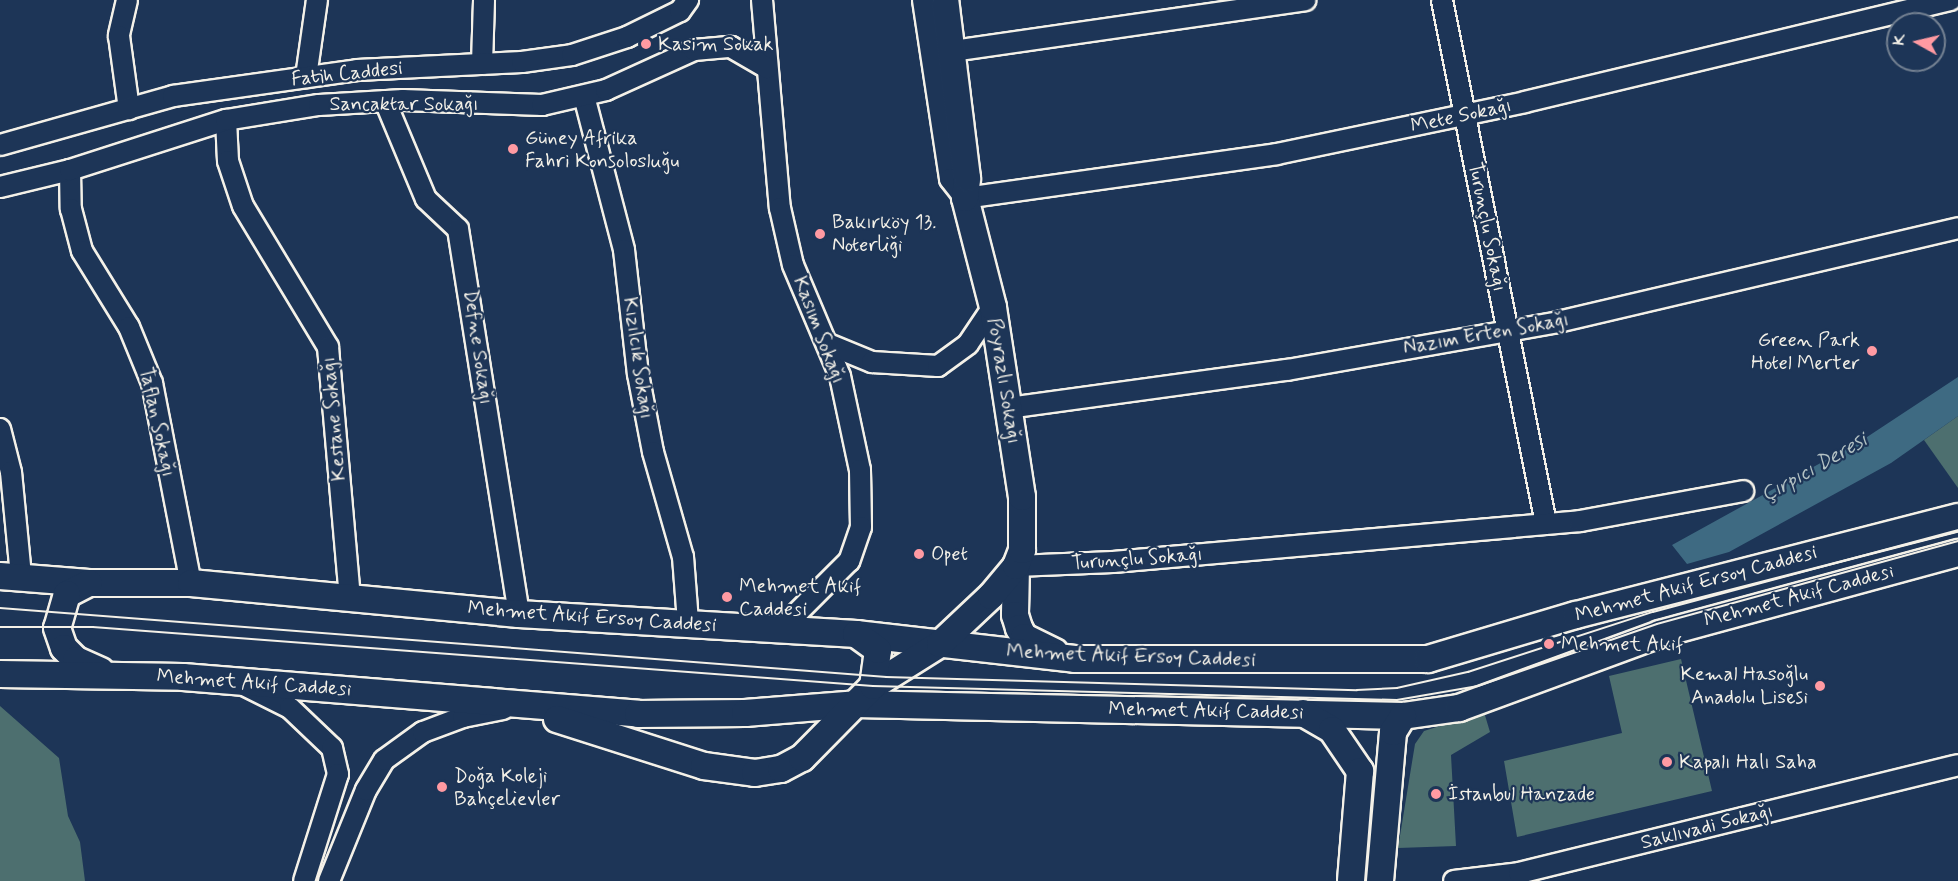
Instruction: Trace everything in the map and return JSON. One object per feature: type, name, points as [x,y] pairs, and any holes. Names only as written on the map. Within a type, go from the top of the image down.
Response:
[{"type":"main road","name":"Poyrazlı Sokağı","points":[[517,706],[704,766],[755,773],[781,769],[802,758],[865,695],[940,644],[991,596],[1016,566],[1022,550],[1022,497],[993,307],[965,198],[967,178],[945,0]]},
{"type":"main road","name":"Mehmet Akif Ersoy Caddesi","points":[[10,575],[89,583],[191,583],[519,614],[687,622],[856,634],[1075,659],[1428,659],[1575,615],[1958,517]]},
{"type":"main road","name":"Mehmet Akif Caddesi","points":[[0,674],[108,674],[234,680],[517,706],[638,714],[745,712],[865,695],[1403,716],[1460,708],[1626,645],[1958,553]]},
{"type":"main road","name":"Poyrazlı Sokağı","points":[[1016,566],[1015,615],[1024,637],[1075,659]]},
{"type":"main road","points":[[89,583],[67,594],[57,628],[64,648],[76,660],[108,674]]},
{"type":"main road","points":[[856,634],[878,650],[865,695]]},
{"type":"main road","points":[[1303,713],[1332,730],[1360,771],[1351,881]]},
{"type":"main road","points":[[1380,881],[1394,732],[1403,716]]},
{"type":"street","points":[[128,0],[119,36],[129,109]]},
{"type":"street","points":[[306,77],[317,0]]},
{"type":"street","points":[[482,64],[484,0]]},
{"type":"street","name":"Kasım Sokağı","points":[[762,0],[780,208],[794,265],[840,376],[860,470],[861,527],[849,561],[781,629]]},
{"type":"street","name":"Poyrazlı Sokağı","points":[[923,0],[950,179],[965,198]]},
{"type":"street","points":[[953,51],[1305,0]]},
{"type":"street","name":"Turunçlu Sokağı","points":[[1442,0],[1546,524]]},
{"type":"street","name":"Mete Sokağı","points":[[965,198],[1277,154],[1465,115],[1952,0]]},
{"type":"street","name":"Fatih Caddesi","points":[[0,145],[173,96],[357,70],[482,64],[572,55],[627,37],[680,4]]},
{"type":"street","name":"Sancaktar Sokağı","points":[[0,187],[70,170],[226,120],[319,105],[385,101],[542,105],[606,90],[694,50],[731,47],[767,68]]},
{"type":"street","name":"Kızılcık Sokağı","points":[[584,96],[624,250],[638,374],[653,452],[683,557],[687,622]]},
{"type":"street","name":"Defne Sokağı","points":[[385,101],[426,199],[458,229],[519,614]]},
{"type":"street","name":"Kestane Sokağı","points":[[226,120],[228,161],[243,206],[328,347],[350,599]]},
{"type":"street","name":"Taflan Sokağı","points":[[70,170],[71,208],[82,250],[129,327],[152,383],[191,583]]},
{"type":"street","name":"Nazım Erten Sokağı","points":[[1008,408],[1287,370],[1508,331],[1958,228]]},
{"type":"street","points":[[828,344],[872,362],[938,366],[968,344],[993,307]]},
{"type":"street","points":[[0,429],[11,472],[10,575]]},
{"type":"street","name":"Turunçlu Sokağı","points":[[1016,566],[1113,562],[1546,524],[1743,491]]},
{"type":"street","points":[[234,680],[290,708],[332,747],[338,774],[304,881]]},
{"type":"street","points":[[329,881],[366,790],[384,760],[423,732],[463,717],[517,706]]},
{"type":"street","name":"Saklıvadi Sokağı","points":[[1454,881],[1519,877],[1958,765]]},
{"type":"green space","points":[[1958,416],[1958,488],[1924,440]]},
{"type":"green space","points":[[1681,659],[1712,791],[1517,837],[1504,761],[1622,733],[1609,676]]},
{"type":"green space","points":[[0,706],[59,758],[68,816],[80,842],[85,881],[0,881]]},
{"type":"green space","points":[[1484,712],[1490,732],[1451,755],[1456,846],[1398,848],[1415,744],[1424,731]]},
{"type":"water","name":"Çırpıcı Deresi","points":[[1958,377],[1958,416],[1891,463],[1729,552],[1687,564],[1672,545],[1864,439]]},
{"type":"tram line","points":[[0,608],[886,677],[1357,690],[1397,688],[1468,672],[1653,612],[1958,530]]},
{"type":"tram line","points":[[0,627],[93,627],[873,686],[1397,700],[1478,686],[1657,624],[1958,541]]},
{"type":"place","name":"Kasim Sokak","points":[[646,44]]},
{"type":"place","name":"Güney Afrika Fahri Konsolosluğu","points":[[513,149]]},
{"type":"place","name":"Bakırköy 13. Noterliği","points":[[820,234]]},
{"type":"place","name":"Green Park Hotel Merter","points":[[1872,351]]},
{"type":"place","name":"Opet","points":[[919,554]]},
{"type":"place","name":"Mehmet Akif Caddesi","points":[[727,597]]},
{"type":"place","name":"Mehmet Akif","points":[[1549,644]]},
{"type":"place","name":"Kemal Hasoğlu Anadolu Lisesi","points":[[1820,686]]},
{"type":"place","name":"Kapalı Halı Saha","points":[[1667,762]]},
{"type":"place","name":"Doğa Koleji Bahçelievler","points":[[442,787]]},
{"type":"place","name":"İstanbul Hanzade","points":[[1436,794]]}]
